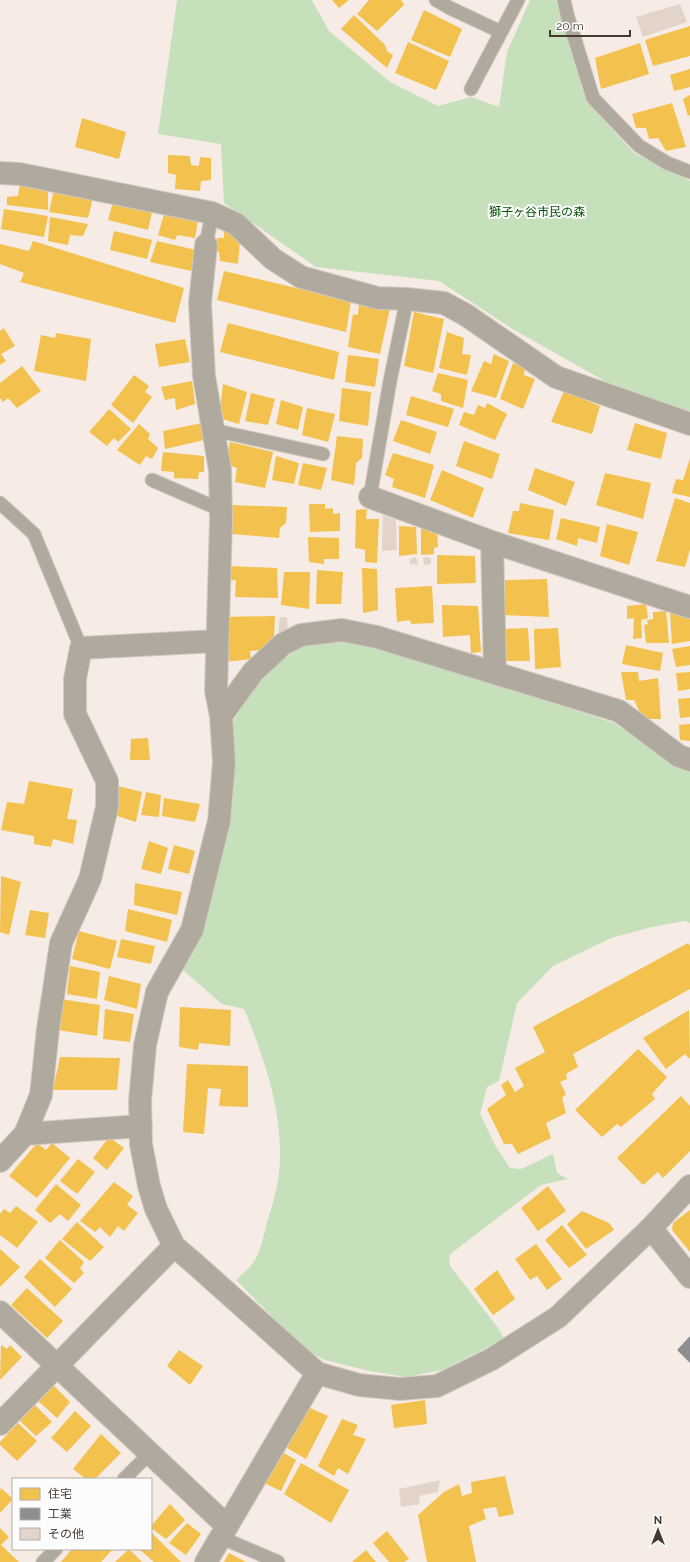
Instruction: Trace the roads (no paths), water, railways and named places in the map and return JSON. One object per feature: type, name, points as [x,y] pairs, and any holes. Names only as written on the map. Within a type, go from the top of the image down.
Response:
[{"type":"street","points":[[0,173],[20,174],[212,213],[236,224],[273,259],[301,277],[378,298],[444,303],[466,315],[556,377],[690,424]]},
{"type":"street","points":[[206,245],[200,303],[204,376],[220,470],[221,510],[216,691],[221,716],[224,762],[219,821],[192,930],[157,992],[145,1045],[140,1101],[140,1144],[149,1186],[156,1209],[174,1246],[317,1373],[360,1385],[400,1389],[437,1386],[492,1359],[558,1316],[651,1228],[690,1186]]},
{"type":"street","points":[[370,497],[492,542],[690,607]]},
{"type":"street","points":[[492,542],[495,673]]},
{"type":"street","points":[[221,716],[253,672],[283,644],[301,635],[342,630],[377,637],[620,711],[679,756],[690,760]]},
{"type":"street","points":[[0,1161],[25,1134],[41,1095],[48,1029],[61,943],[90,879],[108,807],[107,781],[76,714],[75,679],[81,648],[218,641]]},
{"type":"street","points":[[25,1134],[140,1126]]},
{"type":"street","points":[[651,1228],[690,1277]]},
{"type":"street","points":[[0,1424],[174,1246]]},
{"type":"street","points":[[0,1312],[150,1453],[224,1532]]},
{"type":"street","points":[[206,1562],[317,1373]]},
{"type":"lane","points":[[436,0],[502,32]]},
{"type":"lane","points":[[471,89],[518,0]]},
{"type":"lane","points":[[564,0],[593,98],[639,146],[667,163],[690,172]]},
{"type":"lane","points":[[206,245],[212,213]]},
{"type":"lane","points":[[370,497],[396,346],[407,299]]},
{"type":"lane","points":[[213,430],[323,454]]},
{"type":"lane","points":[[152,480],[221,510]]},
{"type":"lane","points":[[0,503],[34,534],[81,648]]},
{"type":"lane","points":[[125,1478],[150,1453]]},
{"type":"lane","points":[[224,1532],[278,1562]]},
{"type":"lane","points":[[43,1562],[55,1550]]},
{"type":"park label","name":"獅子ヶ谷市民の森","points":[[537,212]]}]
